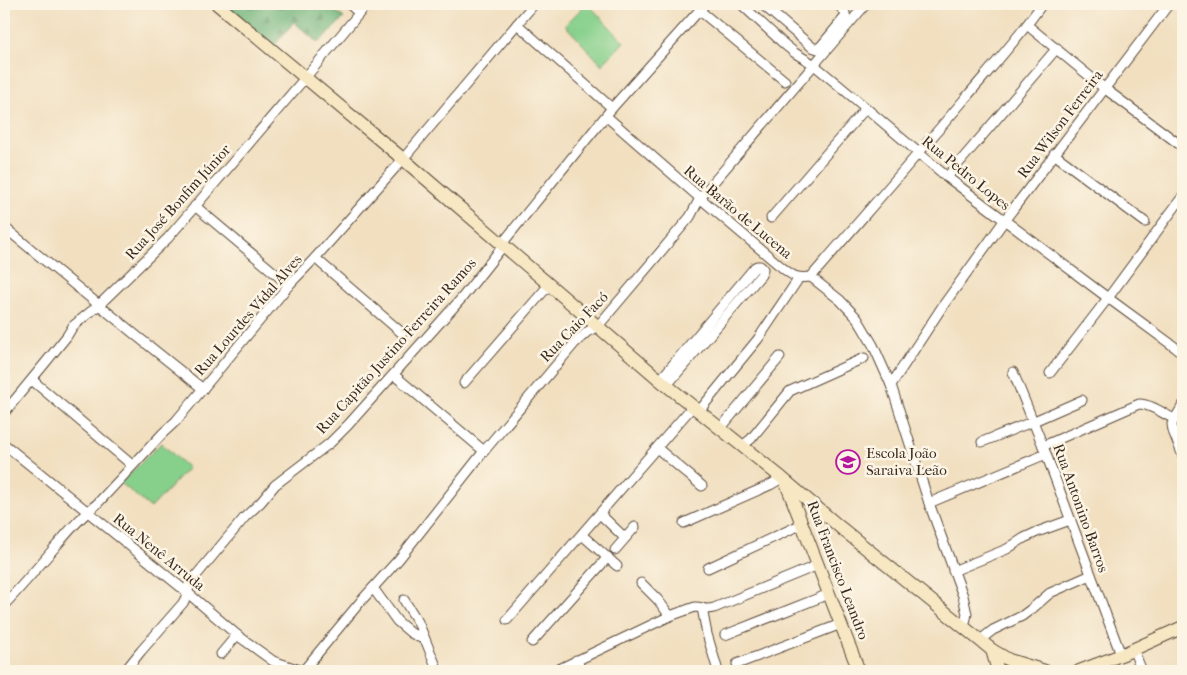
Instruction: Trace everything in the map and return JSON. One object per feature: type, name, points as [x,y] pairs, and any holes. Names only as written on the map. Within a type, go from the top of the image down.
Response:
[{"type":"main road","points":[[217,4],[696,409],[964,628],[992,650],[1009,660],[1045,671]]},
{"type":"main road","name":"Rua Francisco Leandro","points":[[784,479],[859,671]]},
{"type":"main road","points":[[801,520],[800,506],[803,500],[818,508]]},
{"type":"main road","points":[[1079,671],[1121,655],[1183,627]]},
{"type":"main road","points":[[992,650],[998,671]]},
{"type":"street","points":[[349,4],[359,13]]},
{"type":"street","name":"Rua José Bonfim Júnior","points":[[4,413],[67,336],[73,326],[99,305],[168,238],[367,4]]},
{"type":"street","name":"Rua Lourdes Vídal Alves","points":[[4,605],[73,526],[97,504],[132,465],[176,421],[289,285],[402,159],[534,4]]},
{"type":"street","name":"Rua Pedro Lopes","points":[[741,4],[784,44],[813,64],[947,177],[1183,353]]},
{"type":"street","points":[[762,4],[812,47],[818,49],[845,17],[844,11],[836,4]]},
{"type":"street","name":"Rua Caio Facó","points":[[303,671],[399,559],[484,451],[574,344],[587,332],[598,326],[690,217],[700,198],[866,4]]},
{"type":"street","points":[[964,628],[967,614],[963,596],[929,503],[891,385],[873,345],[857,318],[840,300],[811,277],[919,153],[1027,25],[1042,4]]},
{"type":"street","name":"Rua Wilson Ferreira","points":[[891,385],[942,307],[1004,221],[1169,4]]},
{"type":"street","points":[[702,7],[785,81]]},
{"type":"street","name":"Rua Capitão Justino Ferreira Ramos","points":[[125,671],[183,603],[188,594],[189,584],[245,517],[275,485],[330,443],[394,375],[467,292],[502,245],[612,108],[702,7]]},
{"type":"street","points":[[517,24],[612,108]]},
{"type":"street","points":[[1027,25],[1104,88],[1183,147]]},
{"type":"street","points":[[947,177],[1057,48]]},
{"type":"street","points":[[771,218],[866,108]]},
{"type":"street","name":"Rua Barão de Lucena","points":[[606,116],[779,265],[799,278],[811,277]]},
{"type":"street","points":[[1054,154],[1145,222]]},
{"type":"street","points":[[1050,373],[1183,196]]},
{"type":"street","points":[[195,206],[289,285]]},
{"type":"street","points":[[4,227],[203,389]]},
{"type":"street","points":[[315,258],[402,333]]},
{"type":"street","points":[[664,382],[705,333],[755,267],[760,266],[763,269],[761,274],[705,333]]},
{"type":"street","points":[[507,620],[657,448],[696,409],[758,339],[799,278]]},
{"type":"street","points":[[464,383],[549,285]]},
{"type":"street","points":[[720,429],[780,357]]},
{"type":"street","points":[[742,446],[751,439],[790,391],[864,358]]},
{"type":"street","name":"Rua Antonino Barros","points":[[1013,372],[1034,422],[1121,655]]},
{"type":"street","points":[[394,375],[484,451]]},
{"type":"street","points":[[32,380],[132,465]]},
{"type":"street","points":[[982,442],[1034,422],[1082,400]]},
{"type":"street","points":[[929,503],[1139,404],[1150,406],[1174,419]]},
{"type":"street","points":[[1183,405],[1172,424],[1183,456]]},
{"type":"street","name":"Rua Nenê Arruda","points":[[4,444],[237,635],[273,661],[303,671]]},
{"type":"street","points":[[657,448],[702,486]]},
{"type":"street","points":[[684,523],[784,479]]},
{"type":"street","points":[[600,514],[625,538]]},
{"type":"street","points":[[708,568],[801,520]]},
{"type":"street","points":[[953,572],[1008,549],[1037,532],[1070,520]]},
{"type":"street","points":[[615,550],[635,527]]},
{"type":"street","points":[[582,534],[617,566]]},
{"type":"street","points":[[532,642],[608,558]]},
{"type":"street","points":[[555,671],[670,616],[695,607],[708,610],[714,608],[818,566]]},
{"type":"street","points":[[980,640],[993,630],[1034,608],[1050,593],[1091,575]]},
{"type":"street","points":[[641,583],[658,600],[670,616]]},
{"type":"street","points":[[373,588],[397,621],[411,633],[425,640]]},
{"type":"street","points":[[725,635],[829,594]]},
{"type":"street","points":[[404,600],[418,622],[438,671]]},
{"type":"street","points":[[702,608],[707,634],[718,671]]},
{"type":"street","points":[[737,664],[841,624]]},
{"type":"street","points":[[221,654],[237,635]]},
{"type":"street","points":[[1133,649],[1142,671]]},
{"type":"street","points":[[576,660],[582,671]]},
{"type":"green space","points":[[222,4],[327,4],[344,18],[318,43],[294,22],[273,47]]},
{"type":"green space","points":[[586,4],[624,42],[602,65],[565,25]]},
{"type":"green space","points":[[161,443],[188,468],[151,508],[121,483]]},
{"type":"place","name":"Escola João Saraiva Leão","points":[[848,462]]}]
